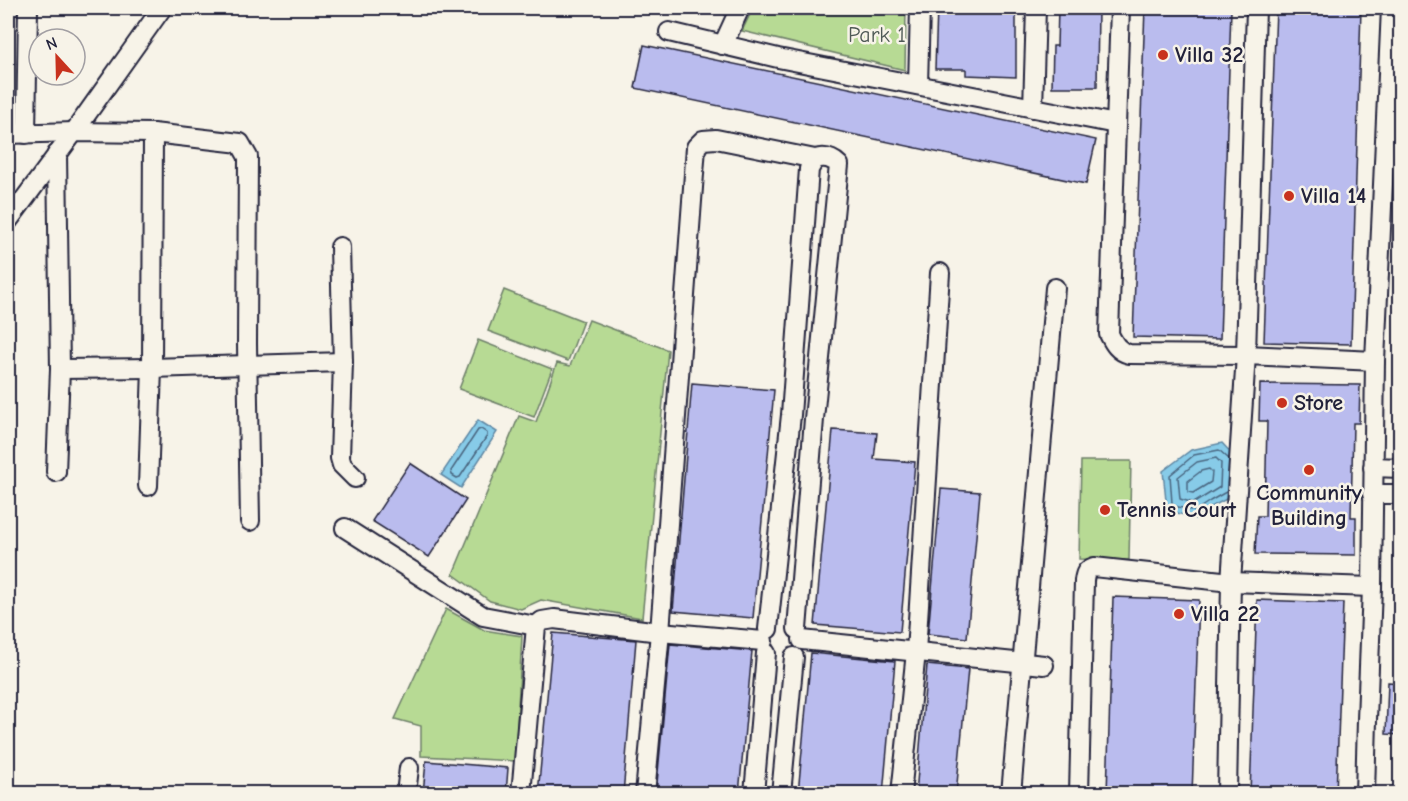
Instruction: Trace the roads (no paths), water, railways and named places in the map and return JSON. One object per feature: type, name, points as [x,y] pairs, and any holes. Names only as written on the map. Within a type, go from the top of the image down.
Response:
[{"type":"street","points":[[26,134],[28,8]]},
{"type":"street","points":[[8,221],[162,8]]},
{"type":"street","points":[[723,45],[740,8]]},
{"type":"street","points":[[918,85],[920,8]]},
{"type":"street","points":[[1034,108],[1036,8]]},
{"type":"street","points":[[1120,8],[1109,334],[1114,345],[1122,352],[1129,354],[1246,355],[1375,361]]},
{"type":"street","points":[[1227,794],[1231,582],[1246,355],[1256,8]]},
{"type":"street","points":[[1365,794],[1372,587],[1375,361],[1391,8]]},
{"type":"street","points":[[669,32],[778,58],[1116,124]]},
{"type":"street","points":[[8,134],[153,133],[240,143],[246,151],[248,157],[247,364],[250,520]]},
{"type":"street","points":[[148,486],[152,368],[153,133]]},
{"type":"street","points":[[645,794],[660,632],[696,147],[703,141],[716,139],[815,159],[822,157],[834,160],[839,165],[814,419],[799,635],[801,647],[799,653],[794,657],[782,662],[776,661],[766,641]]},
{"type":"street","points":[[56,472],[60,369],[57,154]]},
{"type":"street","points":[[754,794],[766,641],[791,415],[809,168],[815,159]]},
{"type":"street","points":[[340,247],[343,362],[340,458],[342,465],[355,478]]},
{"type":"street","points":[[901,794],[916,652],[940,273]]},
{"type":"street","points":[[1011,794],[1056,288]]},
{"type":"street","points":[[60,369],[343,362]]},
{"type":"street","points":[[791,415],[814,419]]},
{"type":"street","points":[[1373,467],[1401,468]]},
{"type":"street","points":[[1372,494],[1401,494]]},
{"type":"street","points":[[345,528],[483,616],[536,626]]},
{"type":"street","points":[[1079,794],[1085,573],[1088,569],[1094,567],[1231,582],[1372,587]]},
{"type":"street","points":[[521,794],[536,626],[542,621],[554,619],[660,632],[766,641]]},
{"type":"street","points":[[766,641],[779,623],[786,623],[799,635],[916,652],[1044,665]]},
{"type":"street","points":[[781,794],[794,657]]},
{"type":"street","points":[[406,794],[409,768]]},
{"type":"water","points":[[478,420],[497,432],[461,488],[441,475]]},
{"type":"water","points":[[1222,443],[1235,457],[1234,495],[1195,519],[1167,511],[1163,471],[1191,450]]},
{"type":"place","name":"Villa 32","points":[[1163,55]]},
{"type":"place","name":"Villa 14","points":[[1289,196]]},
{"type":"place","name":"Store","points":[[1282,403]]},
{"type":"place","name":"Community Building","points":[[1309,470]]},
{"type":"place","name":"Tennis Court","points":[[1105,510]]},
{"type":"place","name":"Villa 22","points":[[1179,614]]},
{"type":"park label","name":"Park 1","points":[[877,35]]}]
